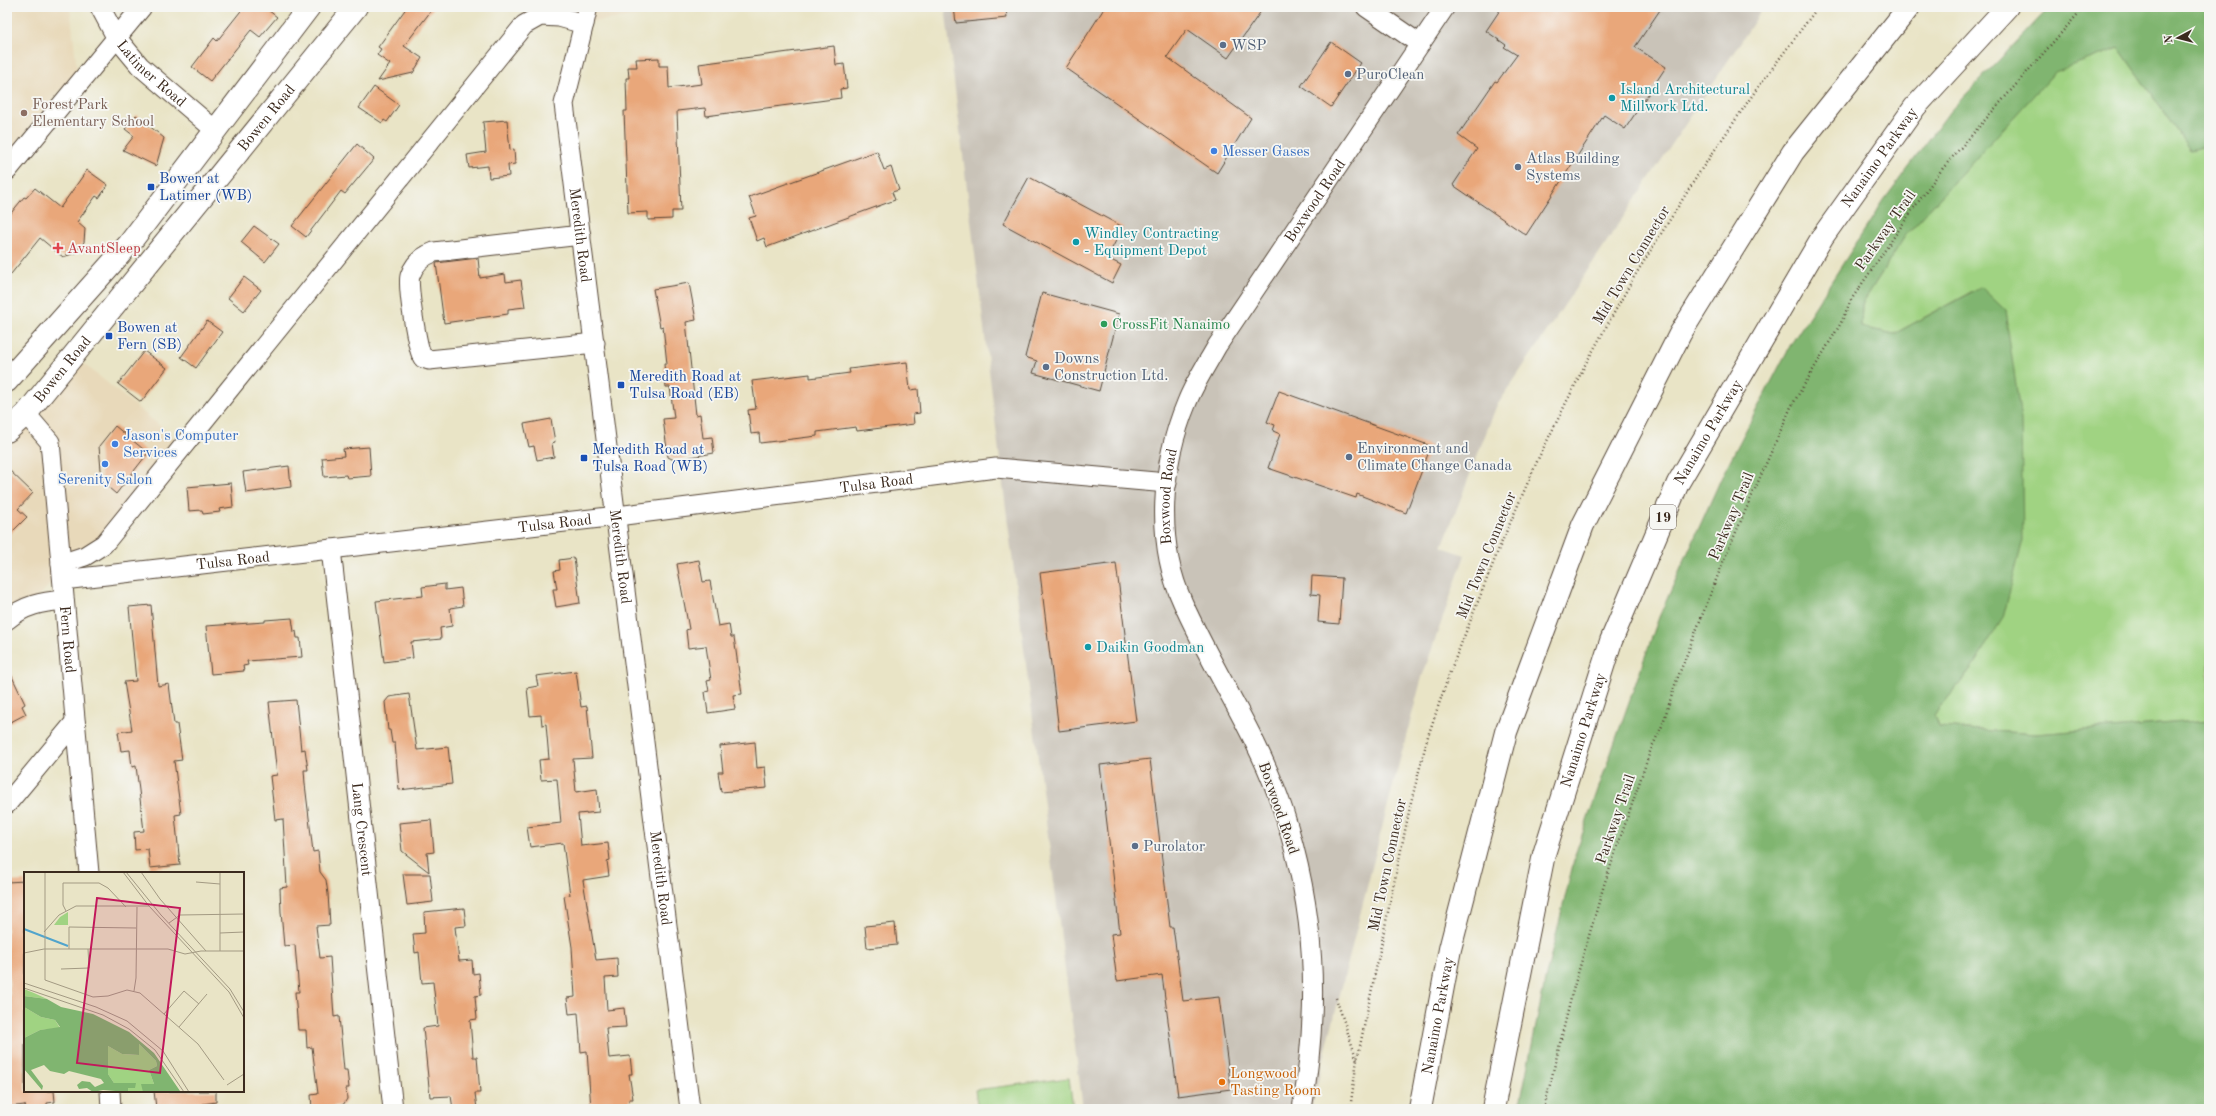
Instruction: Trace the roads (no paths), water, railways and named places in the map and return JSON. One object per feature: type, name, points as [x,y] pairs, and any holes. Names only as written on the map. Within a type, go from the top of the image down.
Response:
[{"type":"main road","points":[[7,381],[129,244],[309,7]]},
{"type":"main road","name":"Bowen Road","points":[[7,431],[26,414],[356,7]]},
{"type":"main road","name":"Nanaimo Parkway","points":[[1420,1109],[1450,949],[1506,732],[1583,525],[1680,334],[1793,152],[1909,7]]},
{"type":"main road","name":"Nanaimo Parkway","points":[[1493,1109],[1544,854],[1611,641],[1678,483],[1823,236],[1915,107],[2006,7]]},
{"type":"street","name":"Latimer Road","points":[[100,7],[116,37],[140,66],[215,130]]},
{"type":"street","points":[[7,171],[142,7]]},
{"type":"street","points":[[1366,7],[1420,44]]},
{"type":"street","name":"Boxwood Road","points":[[1302,1109],[1310,1060],[1314,1004],[1308,914],[1300,872],[1283,809],[1262,757],[1202,643],[1176,585],[1166,540],[1165,510],[1167,483],[1177,430],[1187,402],[1200,375],[1445,7]]},
{"type":"street","points":[[62,572],[104,544],[524,25],[540,16],[559,17],[586,15]]},
{"type":"street","name":"Meredith Road","points":[[586,15],[564,104],[617,516],[690,1109]]},
{"type":"street","points":[[581,235],[434,252],[425,256],[417,263],[410,276],[417,343],[423,358],[429,360],[595,343]]},
{"type":"street","name":"Fern Road","points":[[26,414],[50,442],[89,872]]},
{"type":"street","name":"Tulsa Road","points":[[62,572],[331,549],[617,516],[996,468],[1167,483]]},
{"type":"street","name":"Lang Crescent","points":[[331,549],[393,1109]]},
{"type":"street","points":[[7,620],[18,611],[39,603],[64,600]]},
{"type":"street","points":[[7,804],[75,722]]},
{"type":"street","points":[[110,1092],[111,1109]]},
{"type":"place","name":"WSP","points":[[1223,45]]},
{"type":"place","name":"PuroClean","points":[[1348,74]]},
{"type":"place","name":"Island Architectural Millwork Ltd.","points":[[1612,98]]},
{"type":"place","name":"Forest Park Elementary School","points":[[24,113]]},
{"type":"place","name":"Messer Gases","points":[[1214,151]]},
{"type":"place","name":"Atlas Building Systems","points":[[1518,167]]},
{"type":"place","name":"Bowen at Latimer (WB)","points":[[151,187]]},
{"type":"place","name":"Windley Contracting - Equipment Depot","points":[[1076,242]]},
{"type":"place","name":"AvantSleep","points":[[58,248]]},
{"type":"place","name":"CrossFit Nanaimo","points":[[1104,324]]},
{"type":"place","name":"Bowen at Fern (SB)","points":[[109,336]]},
{"type":"place","name":"Downs Construction Ltd.","points":[[1046,367]]},
{"type":"place","name":"Meredith Road at Tulsa Road (EB)","points":[[621,385]]},
{"type":"place","name":"Jason's Computer Services","points":[[115,444]]},
{"type":"place","name":"Environment and Climate Change Canada","points":[[1349,457]]},
{"type":"place","name":"Meredith Road at Tulsa Road (WB)","points":[[584,458]]},
{"type":"place","name":"Serenity Salon","points":[[105,464]]},
{"type":"place","name":"Daikin Goodman","points":[[1088,647]]},
{"type":"place","name":"Purolator","points":[[1135,846]]},
{"type":"place","name":"Longwood Tasting Room","points":[[1222,1082]]}]
